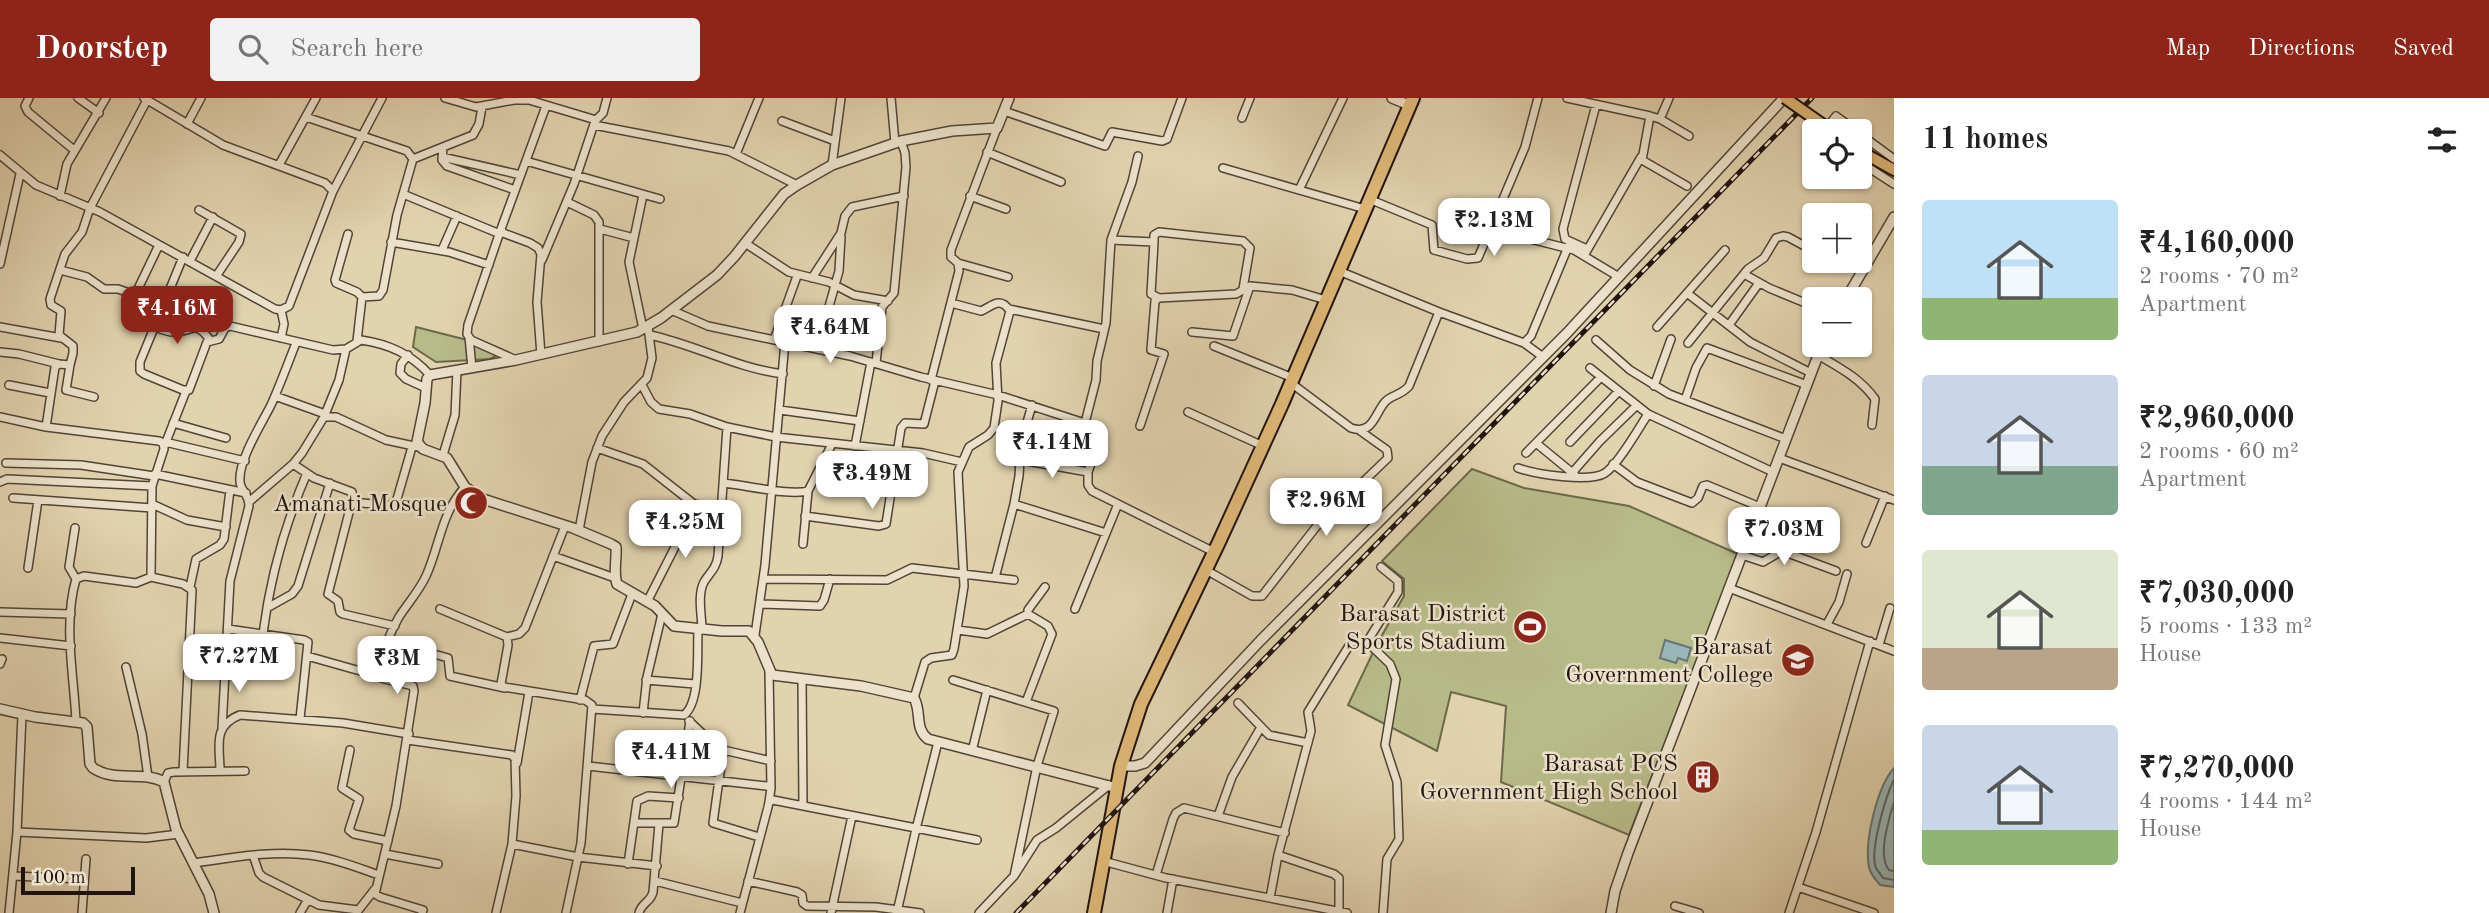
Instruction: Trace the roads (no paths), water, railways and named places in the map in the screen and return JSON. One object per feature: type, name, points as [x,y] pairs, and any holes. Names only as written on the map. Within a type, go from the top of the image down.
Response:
[{"type":"highway","points":[[1094,913],[1112,825],[1113,786],[1141,704],[1263,446],[1411,102]]},
{"type":"main road","points":[[1785,98],[1815,119]]},
{"type":"main road","points":[[1872,158],[1894,170]]},
{"type":"street","points":[[29,98],[25,106],[28,113],[74,150]]},
{"type":"street","points":[[78,98],[99,113]]},
{"type":"street","points":[[60,196],[65,171],[74,150],[106,98]]},
{"type":"street","points":[[187,124],[201,98]]},
{"type":"street","points":[[279,165],[316,98]]},
{"type":"street","points":[[281,310],[289,306],[332,191],[382,98]]},
{"type":"street","points":[[444,98],[471,102],[482,107],[514,99],[529,100],[595,122],[736,154],[797,185]]},
{"type":"street","points":[[541,355],[537,302],[541,262],[567,202],[595,122],[603,113],[607,98]]},
{"type":"street","points":[[736,154],[759,98]]},
{"type":"street","points":[[832,165],[841,98]]},
{"type":"street","points":[[855,446],[882,307],[894,293],[906,159],[898,142],[891,98]]},
{"type":"street","points":[[1008,277],[958,263],[950,254],[1009,98]]},
{"type":"street","points":[[1004,111],[1105,146],[1112,132],[1162,141],[1167,139],[1182,98]]},
{"type":"street","points":[[1242,118],[1250,98]]},
{"type":"street","points":[[1300,190],[1343,98]]},
{"type":"street","points":[[1392,98],[1411,102]]},
{"type":"street","points":[[1223,168],[1300,190],[1367,204],[1432,225],[1432,247],[1438,252],[1467,259],[1478,258],[1525,147],[1538,98]]},
{"type":"street","points":[[1567,98],[1660,119],[1689,136]]},
{"type":"street","points":[[1660,119],[1669,98]]},
{"type":"street","points":[[1121,766],[1145,763],[1261,640],[1542,358],[1785,98]]},
{"type":"street","points":[[61,338],[61,311],[50,302],[60,270],[68,248],[82,232],[90,208],[145,99],[223,145],[325,183],[332,191]]},
{"type":"street","points":[[1596,105],[1563,229],[1565,239],[1619,276]]},
{"type":"street","points":[[472,368],[468,325],[546,106]]},
{"type":"street","points":[[413,159],[473,135],[479,124],[482,107]]},
{"type":"street","points":[[1586,252],[1642,157],[1650,116]]},
{"type":"street","points":[[306,117],[407,151],[413,159]]},
{"type":"street","points":[[782,121],[835,141]]},
{"type":"street","points":[[430,375],[541,355],[647,330],[716,275],[784,194],[797,185],[832,165],[898,142],[952,131],[997,128]]},
{"type":"street","points":[[1872,143],[1894,159]]},
{"type":"street","points":[[443,147],[443,164],[515,190]]},
{"type":"street","points":[[987,152],[1061,181]]},
{"type":"street","points":[[0,155],[36,185],[90,208],[281,310],[284,324],[281,338]]},
{"type":"street","points":[[1086,423],[1096,380],[1109,296],[1111,240],[1132,182],[1138,156]]},
{"type":"street","points":[[442,157],[521,175]]},
{"type":"street","points":[[1642,157],[1646,163],[1687,186]]},
{"type":"street","points":[[362,297],[382,294],[391,242],[413,159]]},
{"type":"street","points":[[526,161],[660,200]]},
{"type":"street","points":[[1872,170],[1894,184]]},
{"type":"street","points":[[0,264],[20,174]]},
{"type":"street","points":[[403,194],[538,248],[541,262]]},
{"type":"street","points":[[579,530],[597,447],[615,413],[647,378],[652,358],[647,330],[629,270],[643,195]]},
{"type":"street","points":[[817,349],[839,271],[841,233],[845,216],[852,207],[904,196]]},
{"type":"street","points":[[970,196],[1006,209]]},
{"type":"street","points":[[567,202],[594,215],[599,222],[599,342]]},
{"type":"street","points":[[199,210],[241,234],[239,242],[217,275]]},
{"type":"street","points":[[442,250],[457,216]]},
{"type":"street","points":[[1853,287],[1894,216]]},
{"type":"street","points":[[186,391],[140,371],[140,362],[186,259],[213,217]]},
{"type":"street","points":[[600,229],[634,237]]},
{"type":"street","points":[[1491,229],[1586,252]]},
{"type":"street","points":[[1192,332],[1233,337],[1247,288],[1250,248],[1243,241],[1159,232],[1154,234],[1151,294],[1159,298],[1231,295],[1247,288],[1292,290],[1326,300]]},
{"type":"street","points":[[348,233],[335,280],[362,297]]},
{"type":"street","points":[[812,278],[841,233]]},
{"type":"street","points":[[1688,343],[1744,275],[1764,258],[1779,236],[1788,237],[1802,245]]},
{"type":"street","points":[[1111,240],[1154,242]]},
{"type":"street","points":[[391,242],[442,250],[489,265]]},
{"type":"street","points":[[745,243],[797,275],[834,284],[854,296],[889,301]]},
{"type":"street","points":[[60,270],[87,277],[104,289],[113,288],[135,295],[159,244]]},
{"type":"street","points":[[1524,343],[1529,341],[1568,247]]},
{"type":"street","points":[[1657,327],[1725,250]]},
{"type":"street","points":[[805,516],[879,526],[886,524],[902,425],[925,424],[959,271],[958,263]]},
{"type":"street","points":[[1339,271],[1524,343],[1542,358]]},
{"type":"street","points":[[774,340],[797,275]]},
{"type":"street","points":[[1744,275],[1802,301]]},
{"type":"street","points":[[1728,325],[1759,283]]},
{"type":"street","points":[[1687,293],[1762,349],[1811,373]]},
{"type":"street","points":[[357,341],[362,297]]},
{"type":"street","points":[[1140,426],[1164,354],[1151,350],[1155,300],[1159,298]]},
{"type":"street","points":[[166,299],[195,311]]},
{"type":"street","points":[[951,303],[981,311],[992,303],[1104,329]]},
{"type":"street","points":[[914,698],[925,662],[931,658],[952,655],[958,630],[964,573],[958,472],[972,443],[988,435],[994,428],[998,395],[996,363],[1009,309]]},
{"type":"street","points":[[671,310],[708,326],[873,362],[1032,405],[1100,429],[1101,435],[1088,472],[1088,485],[1093,491],[1214,552]]},
{"type":"street","points":[[1358,430],[1371,426],[1385,402],[1407,390],[1439,312]]},
{"type":"street","points":[[151,577],[154,475],[186,391],[191,387],[205,345],[210,340],[219,339],[225,328],[230,326],[333,350],[346,349],[357,341],[370,341],[408,355],[430,375]]},
{"type":"street","points":[[0,327],[61,338],[74,349],[66,390],[94,397]]},
{"type":"street","points":[[155,327],[173,332],[198,328],[210,340]]},
{"type":"street","points":[[647,330],[751,369],[783,374]]},
{"type":"street","points":[[469,337],[516,360]]},
{"type":"street","points":[[1654,386],[1671,338]]},
{"type":"street","points":[[1596,340],[1630,370],[1654,386],[1786,439]]},
{"type":"street","points":[[785,342],[763,579],[755,635],[772,675],[861,686],[914,698],[922,734],[938,742],[1113,786]]},
{"type":"street","points":[[220,771],[219,737],[222,728],[230,581],[248,497],[240,482],[245,461],[296,343]]},
{"type":"street","points":[[1206,570],[1252,596],[1262,596],[1316,527],[1388,458],[1387,450],[1352,428],[1292,381],[1214,346]]},
{"type":"street","points":[[1685,400],[1696,368],[1707,348],[1807,385]]},
{"type":"street","points":[[248,497],[293,464],[302,453],[324,415],[339,380],[346,349]]},
{"type":"street","points":[[0,352],[70,365]]},
{"type":"street","points":[[408,355],[401,364],[400,373],[426,388]]},
{"type":"street","points":[[1611,913],[1615,891],[1628,853],[1817,357]]},
{"type":"street","points":[[1821,357],[1851,374],[1867,388],[1875,399],[1872,425]]},
{"type":"street","points":[[46,427],[53,372],[59,364]]},
{"type":"street","points":[[1590,368],[1648,414],[1773,472]]},
{"type":"street","points":[[443,455],[455,415],[457,370]]},
{"type":"street","points":[[423,449],[417,442],[417,436],[430,375]]},
{"type":"street","points":[[1526,453],[1601,377]]},
{"type":"street","points":[[9,385],[50,393]]},
{"type":"street","points":[[642,385],[651,402],[659,409],[690,414],[727,427],[776,437],[898,450],[962,462]]},
{"type":"street","points":[[1570,442],[1618,392]]},
{"type":"street","points":[[275,396],[324,415],[336,416],[386,440],[443,455],[453,464],[465,487],[483,499],[579,530],[616,547],[617,584],[647,602],[674,626],[700,630],[744,630],[755,635]]},
{"type":"street","points":[[995,578],[1014,504],[1021,443],[1032,405]]},
{"type":"street","points":[[1574,474],[1600,441],[1636,406]]},
{"type":"street","points":[[780,410],[860,421]]},
{"type":"street","points":[[1188,412],[1263,446]]},
{"type":"street","points":[[1518,468],[1542,475],[1601,475],[1613,464],[1648,414]]},
{"type":"street","points":[[0,416],[46,427],[159,441],[164,445],[245,461]]},
{"type":"street","points":[[173,423],[226,438]]},
{"type":"street","points":[[634,823],[674,823],[687,718],[692,707],[695,684],[702,589],[717,563],[727,427]]},
{"type":"street","points":[[1536,443],[1574,474]]},
{"type":"street","points":[[803,544],[808,491],[832,444]]},
{"type":"street","points":[[351,502],[395,506],[412,447]]},
{"type":"street","points":[[597,447],[643,464],[694,504],[721,510]]},
{"type":"street","points":[[1779,458],[1894,500]]},
{"type":"street","points":[[1021,460],[1088,472]]},
{"type":"street","points":[[6,463],[81,465],[154,475],[230,489],[248,497]]},
{"type":"street","points":[[293,464],[307,474],[352,492],[328,593],[338,601],[340,612],[395,625]]},
{"type":"street","points":[[1613,464],[1637,482],[1692,503],[1698,498],[1703,486],[1707,485],[1760,507]]},
{"type":"street","points":[[263,634],[286,531],[307,474]]},
{"type":"street","points":[[0,482],[7,479],[152,486]]},
{"type":"street","points":[[267,608],[292,594],[298,586],[330,483]]},
{"type":"street","points":[[723,483],[793,493],[808,491]]},
{"type":"street","points":[[378,676],[378,669],[395,625],[420,588],[446,515],[465,487]]},
{"type":"street","points":[[183,771],[193,563],[220,545],[224,539],[230,489]]},
{"type":"street","points":[[1866,543],[1885,496]]},
{"type":"street","points":[[13,498],[152,506],[187,520],[226,527]]},
{"type":"street","points":[[28,568],[38,500]]},
{"type":"street","points":[[647,602],[694,504]]},
{"type":"street","points":[[1014,504],[1107,533]]},
{"type":"street","points":[[1075,609],[1118,505]]},
{"type":"street","points":[[440,609],[507,637],[519,634],[525,628],[565,526]]},
{"type":"street","points":[[75,528],[69,567],[76,579],[71,614],[76,721]]},
{"type":"street","points":[[1742,555],[1763,562],[1778,552],[1785,552],[1836,571]]},
{"type":"street","points":[[553,556],[615,578]]},
{"type":"street","points":[[1367,642],[1399,586],[1381,567]]},
{"type":"street","points":[[763,579],[892,579],[904,570],[912,568],[1013,580]]},
{"type":"street","points":[[1827,625],[1839,602],[1847,574]]},
{"type":"street","points":[[76,579],[84,576],[136,583],[151,577],[190,587]]},
{"type":"street","points":[[760,604],[820,606],[830,579]]},
{"type":"street","points":[[1028,614],[1028,610],[1045,587]]},
{"type":"street","points":[[1730,588],[1894,651]]},
{"type":"street","points":[[580,699],[594,646],[612,644],[632,594]]},
{"type":"street","points":[[1879,645],[1891,608]]},
{"type":"street","points":[[0,612],[71,614]]},
{"type":"street","points":[[643,713],[646,680],[662,614]]},
{"type":"street","points":[[958,630],[987,634],[1028,614]]},
{"type":"street","points":[[1026,702],[1052,634],[1048,626],[1028,614]]},
{"type":"street","points":[[228,629],[304,640],[308,646],[300,719]]},
{"type":"street","points":[[507,637],[501,684],[509,689]]},
{"type":"street","points":[[0,638],[71,646]]},
{"type":"street","points":[[388,641],[449,658],[450,676],[590,702],[593,709],[578,857],[566,913]]},
{"type":"street","points":[[1270,898],[1311,731],[1308,712],[1352,641],[1367,642],[1390,664],[1396,679],[1385,746],[1397,782],[1399,839],[1387,859],[1383,913]]},
{"type":"street","points":[[1788,913],[1820,820],[1870,641]]},
{"type":"street","points":[[307,656],[414,688],[408,737],[375,894],[425,912]]},
{"type":"street","points":[[126,667],[142,734],[148,777]]},
{"type":"street","points":[[740,913],[771,788],[769,670]]},
{"type":"street","points":[[802,679],[803,806]]},
{"type":"street","points":[[646,680],[695,684]]},
{"type":"street","points":[[953,680],[1054,711],[1037,766],[1014,876]]},
{"type":"street","points":[[972,751],[987,690]]},
{"type":"street","points":[[496,913],[512,844],[517,764],[529,692]]},
{"type":"street","points":[[1238,703],[1269,735],[1308,743]]},
{"type":"street","points":[[0,709],[22,715],[76,721],[87,727],[90,764],[93,768],[119,777],[148,777],[164,782]]},
{"type":"street","points":[[593,709],[687,718],[723,751],[771,761]]},
{"type":"street","points":[[9,913],[17,832],[22,715]]},
{"type":"street","points":[[222,728],[226,722],[240,715],[369,726],[408,737],[512,755],[517,764]]},
{"type":"street","points":[[1218,816],[1232,777],[1261,727]]},
{"type":"street","points":[[898,911],[938,742]]},
{"type":"street","points":[[350,750],[342,788],[359,799],[349,830],[354,834],[388,841]]},
{"type":"street","points":[[723,751],[713,823],[759,837]]},
{"type":"street","points":[[588,766],[771,788]]},
{"type":"street","points":[[214,913],[209,894],[171,815],[164,782],[169,773],[183,771],[245,771]]},
{"type":"street","points":[[979,913],[1014,876],[1037,840],[1113,786]]},
{"type":"street","points":[[628,864],[639,798],[679,798]]},
{"type":"street","points":[[769,802],[779,801],[977,840]]},
{"type":"street","points":[[1156,875],[1176,813],[1184,808],[1285,833]]},
{"type":"street","points":[[831,910],[852,816]]},
{"type":"street","points":[[639,913],[641,907],[652,898],[659,824]]},
{"type":"street","points":[[17,832],[146,838],[179,834]]},
{"type":"street","points":[[512,844],[578,857],[657,866]]},
{"type":"street","points":[[194,863],[253,855],[310,855],[379,875]]},
{"type":"street","points":[[253,855],[263,877],[307,901],[326,907],[357,912],[375,888]]},
{"type":"street","points":[[385,855],[438,864]]},
{"type":"street","points":[[1103,861],[1173,879],[1343,912],[1339,878],[1279,855]]},
{"type":"street","points":[[82,913],[86,859]]},
{"type":"street","points":[[13,876],[85,879]]},
{"type":"street","points":[[1167,913],[1173,879]]},
{"type":"street","points":[[655,881],[742,903]]},
{"type":"street","points":[[748,881],[797,892],[802,895],[807,906],[831,910],[920,913]]},
{"type":"street","points":[[1798,887],[1874,913]]},
{"type":"street","points":[[300,913],[307,901]]},
{"type":"street","points":[[1675,906],[1699,913]]},
{"type":"water","points":[[1665,640],[1691,648],[1687,661],[1678,658],[1676,663],[1660,658]]},
{"type":"water","points":[[1894,768],[1894,887],[1880,885],[1871,872],[1868,844],[1877,801]]},
{"type":"railway","points":[[1016,913],[1812,98]]},
{"type":"place","name":"Amanati Mosque","points":[[471,503]]},
{"type":"place","name":"Barasat District Sports Stadium","points":[[1530,627]]},
{"type":"place","name":"Barasat Government College","points":[[1798,660]]},
{"type":"place","name":"Barasat PCS Government High School","points":[[1703,777]]}]
